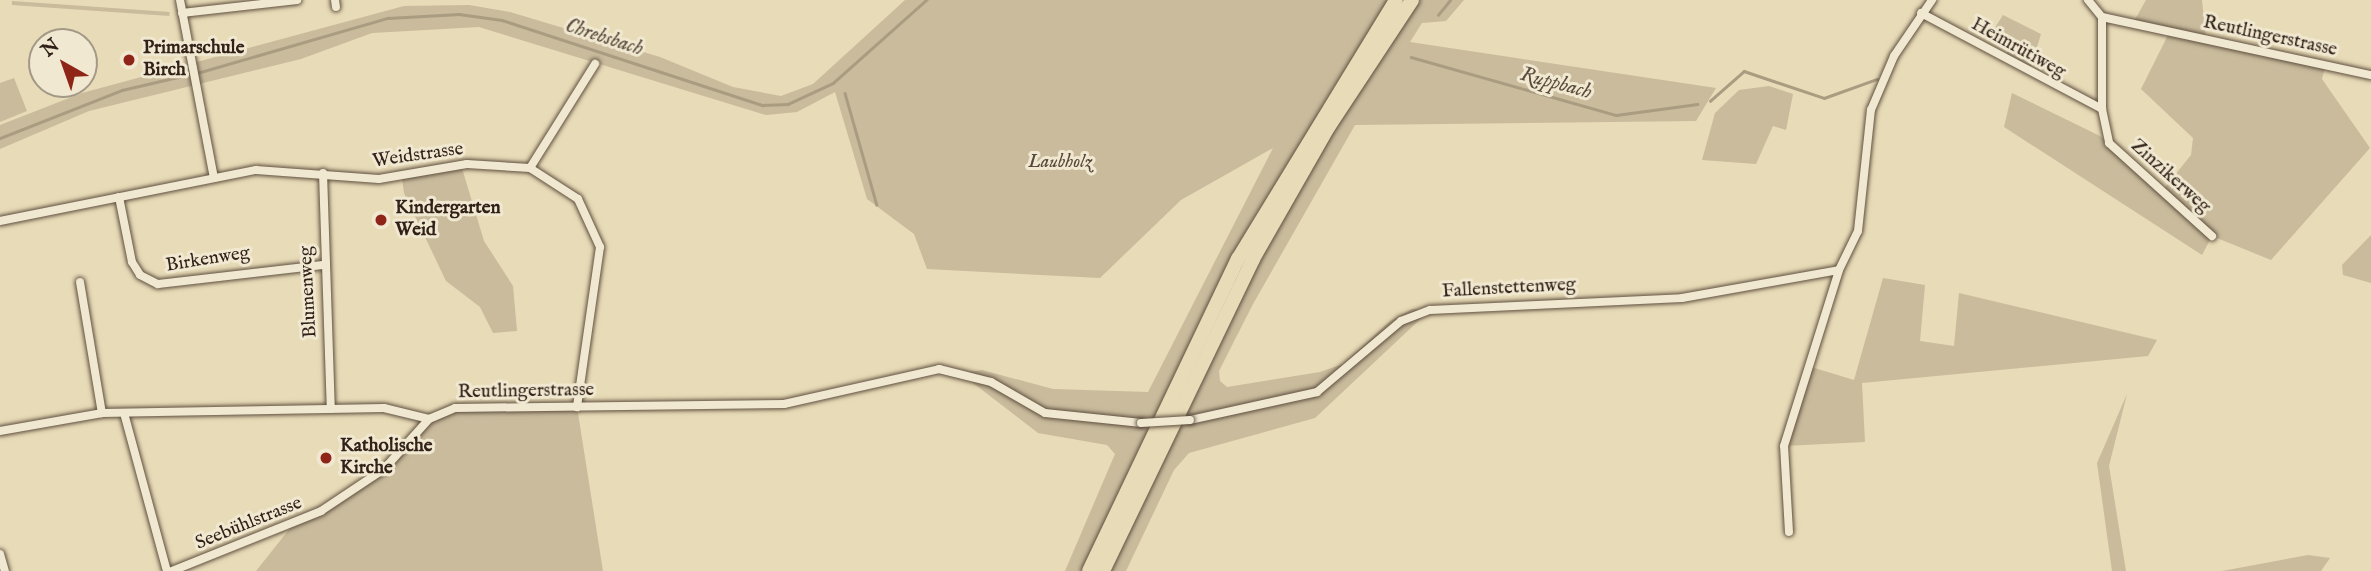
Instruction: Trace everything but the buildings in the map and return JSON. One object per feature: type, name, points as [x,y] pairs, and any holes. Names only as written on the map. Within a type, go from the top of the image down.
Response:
[{"type":"highway","points":[[1089,571],[1244,249],[1396,0]]},
{"type":"highway","points":[[1103,571],[1259,249],[1329,126],[1412,0]]},
{"type":"street","points":[[180,0],[193,80],[214,177]]},
{"type":"street","points":[[182,13],[297,0]]},
{"type":"street","points":[[1789,532],[1784,446],[1839,270],[1864,201],[1871,110],[1921,13],[1932,0]]},
{"type":"street","points":[[2088,0],[2102,17]]},
{"type":"street","name":"Heimrütiweg","points":[[1921,13],[2102,109]]},
{"type":"street","name":"Reutlingerstrasse","points":[[2102,17],[2371,75]]},
{"type":"street","name":"Zinzikerweg","points":[[2102,17],[2102,109],[2109,143],[2212,236]]},
{"type":"street","points":[[530,169],[595,64]]},
{"type":"street","name":"Weidstrasse","points":[[0,220],[214,177],[270,169],[379,179],[474,164],[530,169],[574,195],[599,240],[601,275],[577,407]]},
{"type":"street","name":"Blumenweg","points":[[323,173],[323,265],[331,410]]},
{"type":"street","name":"Birkenweg","points":[[119,197],[132,262],[140,275],[158,284],[323,265]]},
{"type":"street","name":"Fallenstettenweg","points":[[927,369],[991,382],[1053,415],[1141,423],[1190,420],[1317,392],[1401,321],[1430,310],[1665,300],[1839,270]]},
{"type":"street","points":[[80,282],[102,413]]},
{"type":"street","name":"Reutlingerstrasse","points":[[429,419],[455,408],[784,404],[927,369]]},
{"type":"street","points":[[0,431],[102,413],[384,408],[429,419]]},
{"type":"street","points":[[124,413],[167,571]]},
{"type":"street","name":"Seebühlstrasse","points":[[172,571],[321,510],[384,469],[429,419]]},
{"type":"street","points":[[0,554],[5,571]]},
{"type":"green space","name":"Laubholz","points":[[905,0],[1464,0],[1446,21],[1422,23],[1410,42],[1716,88],[1696,121],[1355,125],[1253,304],[1219,371],[1220,381],[1227,387],[1320,372],[1343,364],[1390,321],[1412,309],[1430,310],[1315,418],[1189,453],[1174,470],[1126,571],[1065,571],[1115,454],[1107,445],[1038,433],[960,373],[982,370],[1053,389],[1148,392],[1273,148],[1181,200],[1100,278],[927,269],[914,234],[867,199],[835,92],[797,112],[766,115],[479,27],[372,33],[301,59],[89,111],[0,149],[0,125],[69,98],[98,98],[98,89],[404,6],[469,5],[510,12],[660,57],[733,87],[781,96],[813,84]]},
{"type":"green space","points":[[2146,0],[2202,0],[2206,39],[2326,64],[2322,79],[2370,148],[2271,260],[2212,236],[2202,255],[2004,127],[2012,93],[2100,136],[2162,191],[2191,155],[2193,138],[2141,89],[2170,31],[2133,23]]},
{"type":"green space","points":[[12,1],[170,12],[169,16],[12,5]]},
{"type":"green space","points":[[2003,15],[2041,34],[2029,73],[2003,60],[2010,46],[1991,34]]},
{"type":"green space","points":[[14,78],[27,111],[0,122],[0,83]]},
{"type":"green space","points":[[1769,86],[1793,94],[1786,130],[1773,126],[1756,164],[1702,160],[1715,113],[1739,90]]},
{"type":"green space","points":[[461,165],[484,241],[513,286],[517,331],[493,333],[480,307],[446,281],[404,193],[402,178]]},
{"type":"green space","points":[[2371,235],[2371,283],[2343,275],[2342,265]]},
{"type":"green space","points":[[1883,278],[1925,285],[1920,341],[1954,346],[1959,293],[2157,340],[2148,356],[1862,383],[1865,442],[1784,446],[1808,366],[1854,380]]},
{"type":"green space","points":[[2127,394],[2109,466],[2126,571],[2112,571],[2097,463]]},
{"type":"green space","points":[[577,407],[603,571],[256,571],[291,527],[384,469],[442,411]]},
{"type":"green space","points":[[2308,555],[2330,558],[2321,571],[2222,571]]},
{"type":"waterway","name":"Chrebsbach","points":[[197,73],[388,18],[459,14],[502,20],[762,105],[788,104],[833,83],[926,0]]},
{"type":"waterway","name":"Chrebsbach","points":[[1438,15],[1450,0]]},
{"type":"waterway","name":"Ruppbach","points":[[1411,57],[1616,115],[1697,104]]},
{"type":"waterway","name":"Ruppbach","points":[[1710,101],[1744,71],[1824,98],[1877,79]]},
{"type":"waterway","name":"Chrebsbach","points":[[0,138],[122,90],[191,74]]},
{"type":"waterway","points":[[845,93],[877,205]]},
{"type":"place","name":"Primarschule Birch","points":[[129,60]]},
{"type":"place","name":"Kindergarten Weid","points":[[381,220]]},
{"type":"place","name":"Katholische Kirche","points":[[326,458]]}]
